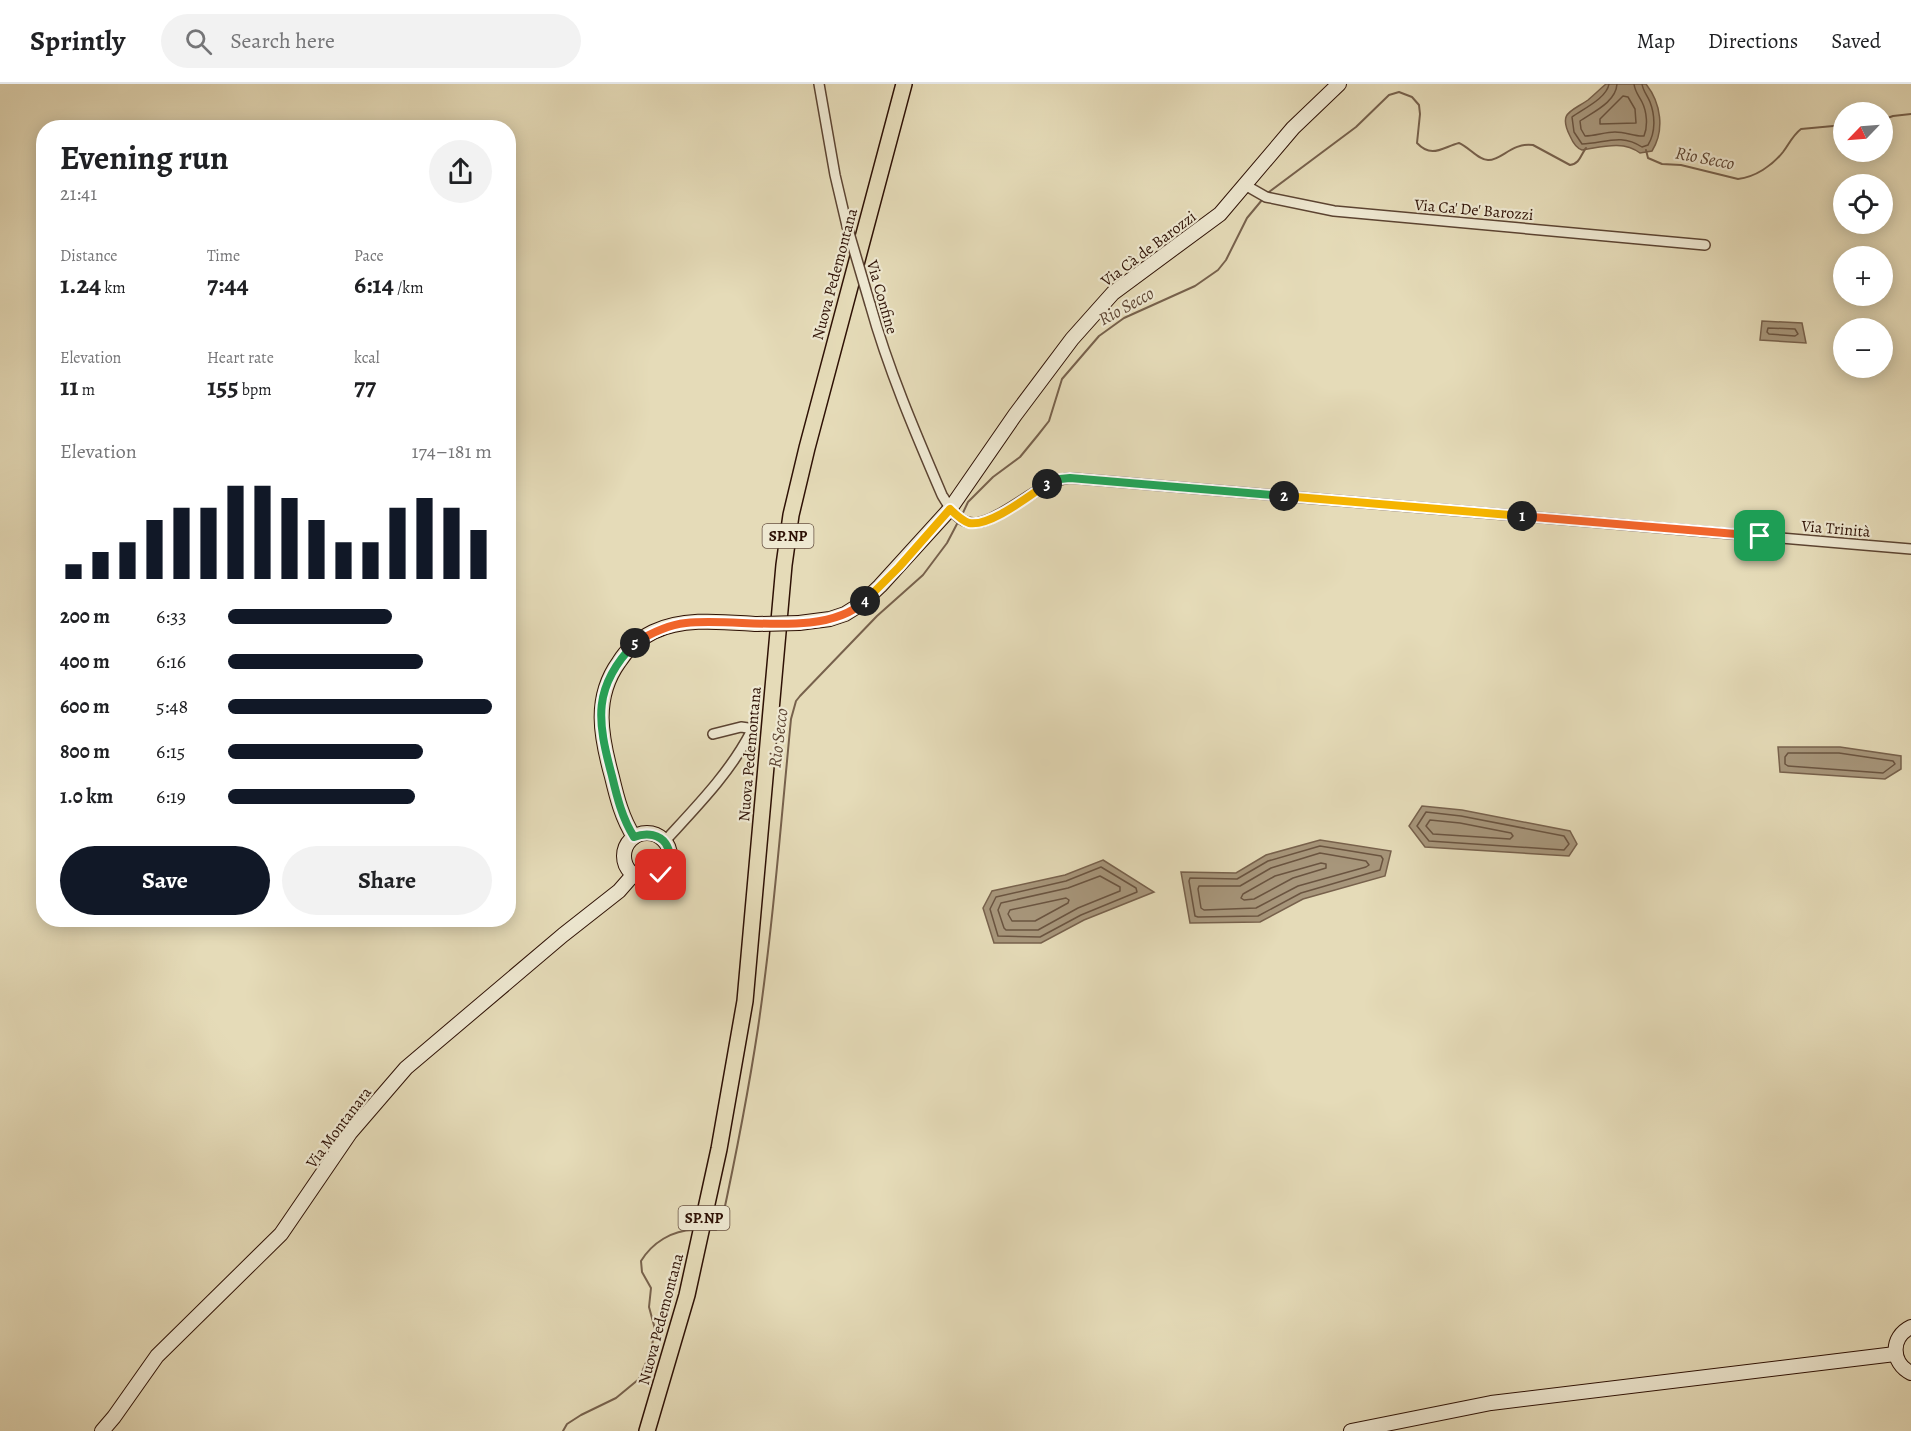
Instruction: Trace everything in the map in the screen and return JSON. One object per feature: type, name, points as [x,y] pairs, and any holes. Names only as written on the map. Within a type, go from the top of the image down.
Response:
[{"type":"main road","name":"Nuova Pedemontana","points":[[647,1431],[689,1284],[719,1149],[745,1001],[783,577],[791,515],[904,84]]},
{"type":"street","name":"Via Confine","points":[[819,84],[835,175],[847,226],[881,344],[942,495],[952,511]]},
{"type":"street","name":"Via Cà de Barozzi","points":[[952,511],[1015,415],[1072,339],[1113,293],[1220,214],[1293,128],[1339,84]]},
{"type":"street","name":"Via Ca' De' Barozzi","points":[[1245,185],[1263,196],[1334,211],[1705,245]]},
{"type":"street","name":"Via Trinità","points":[[952,511],[968,523],[980,523],[992,519],[1049,483],[1070,478],[1911,549]]},
{"type":"street","points":[[634,837],[620,808],[602,734],[603,697],[612,671],[635,643],[654,632],[686,623],[799,623],[830,619],[845,614],[861,604],[952,511]]},
{"type":"street","points":[[664,842],[709,795],[751,732],[748,728],[741,727],[713,734]]},
{"type":"street","points":[[650,833],[658,836],[664,842],[670,855],[666,869],[654,878],[640,879],[628,870],[623,856],[625,848],[634,837],[650,833]]},
{"type":"street","name":"Via Montanara","points":[[102,1431],[157,1356],[281,1234],[350,1133],[406,1068],[562,935],[619,891],[633,875]]},
{"type":"street","points":[[1911,1327],[1897,1340],[1895,1354],[1901,1366],[1911,1373]]},
{"type":"street","points":[[1351,1431],[1491,1403],[1895,1354]]},
{"type":"water","points":[[1606,84],[1646,84],[1651,91],[1660,117],[1659,134],[1652,151],[1640,153],[1619,146],[1582,150],[1574,143],[1565,122],[1568,113]]},
{"type":"water","points":[[1762,321],[1802,323],[1806,343],[1760,340]]},
{"type":"water","points":[[1778,747],[1840,747],[1901,756],[1901,769],[1885,779],[1780,772]]},
{"type":"water","points":[[1422,806],[1462,810],[1570,831],[1577,844],[1569,856],[1425,847],[1409,826]]},
{"type":"water","points":[[1320,840],[1391,851],[1385,876],[1303,899],[1260,922],[1190,923],[1181,872],[1236,873],[1266,855]]},
{"type":"water","points":[[1103,860],[1154,892],[1084,920],[1041,943],[994,943],[983,908],[992,891],[1065,875]]},
{"type":"waterway","name":"Rio Secco","points":[[1265,195],[1356,127],[1389,95],[1399,92],[1412,97],[1419,105],[1417,143],[1428,150],[1438,150],[1459,143],[1481,158],[1493,160],[1519,146],[1533,145],[1570,165],[1578,161],[1586,148]]},
{"type":"waterway","name":"Rio Secco","points":[[1893,116],[1911,114]]},
{"type":"waterway","name":"Rio Secco","points":[[1646,150],[1648,158],[1662,164],[1681,165],[1738,179],[1751,176],[1768,166],[1779,157],[1801,129],[1833,126]]},
{"type":"waterway","name":"Rio Secco","points":[[961,517],[968,502],[993,477],[1020,457],[1049,421],[1062,379],[1099,336],[1124,318],[1195,286],[1218,270],[1226,260],[1247,218],[1262,200]]},
{"type":"waterway","name":"Rio Secco","points":[[708,1230],[716,1230],[721,1225],[754,1053],[772,912],[791,719],[796,701],[877,616],[923,575],[947,543],[958,522]]},
{"type":"waterway","name":"Rio Secco","points":[[563,1431],[567,1424],[616,1398],[639,1379],[651,1351],[655,1329],[649,1307],[651,1288],[642,1272],[641,1261],[663,1239],[678,1232],[694,1230]]},
{"type":"route","points":[[661,875],[669,862],[668,848],[658,836],[650,833],[634,837],[620,808],[604,747],[601,722],[603,697],[612,671],[622,657],[635,643],[670,626],[717,622],[799,623],[830,619],[845,614],[861,604],[899,567],[950,509],[968,523],[980,523],[992,519],[1049,483],[1070,478],[1760,536]]}]
